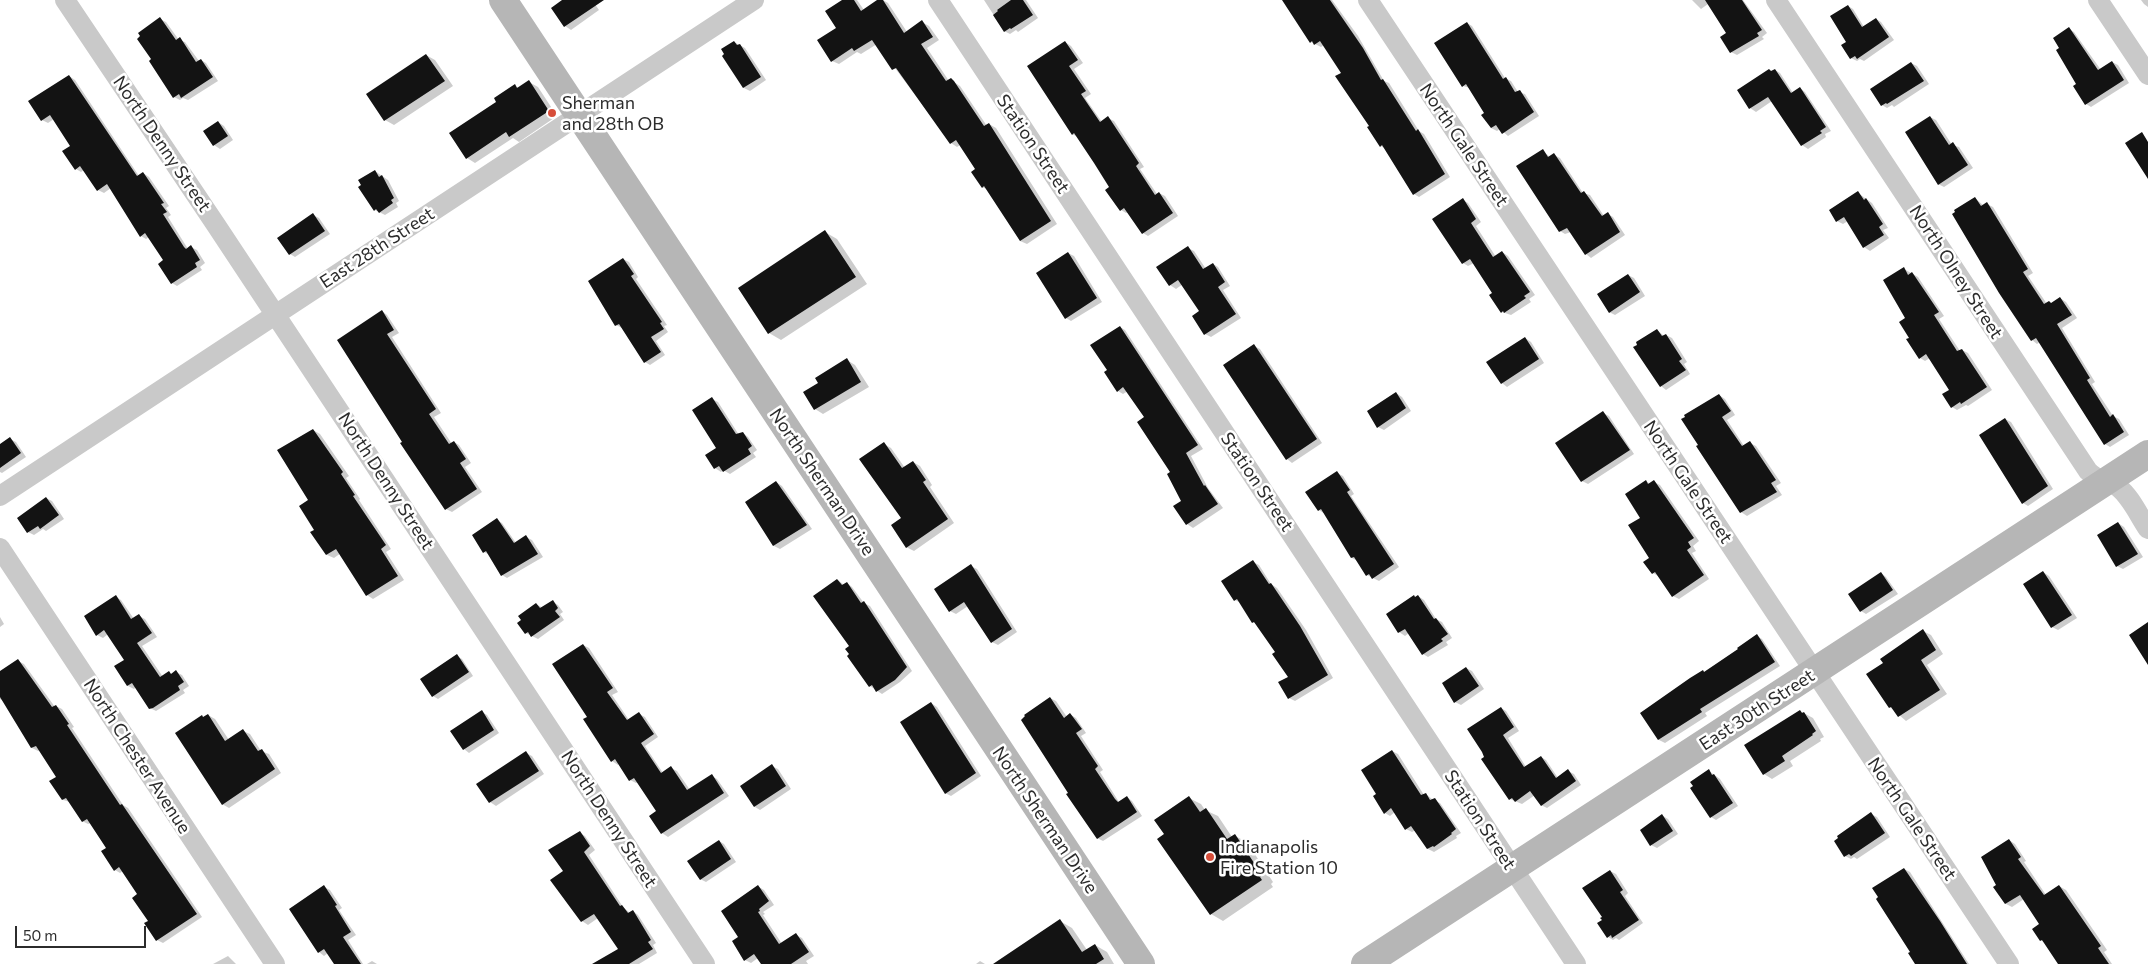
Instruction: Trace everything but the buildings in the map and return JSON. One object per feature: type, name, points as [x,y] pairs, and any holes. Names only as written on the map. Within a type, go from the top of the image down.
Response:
[{"type":"main road","name":"North Sherman Drive","points":[[503,0],[1141,964]]},
{"type":"main road","name":"East 30th Street","points":[[1365,964],[2148,454]]},
{"type":"street","name":"North Denny Street","points":[[65,0],[705,964]]},
{"type":"street","name":"East 28th Street","points":[[0,496],[754,0]]},
{"type":"street","name":"Station Street","points":[[938,0],[1576,964]]},
{"type":"street","name":"North Gale Street","points":[[1368,0],[2009,964]]},
{"type":"street","name":"North Olney Street","points":[[1776,0],[2088,471],[2094,478],[2112,483],[2121,490],[2148,529]]},
{"type":"street","points":[[2098,0],[2148,75]]},
{"type":"street","name":"North Chester Avenue","points":[[0,548],[275,964]]},
{"type":"place","name":"Sherman and 28th OB","points":[[552,113]]},
{"type":"place","name":"Indianapolis Fire Station 10","points":[[1210,857]]}]
